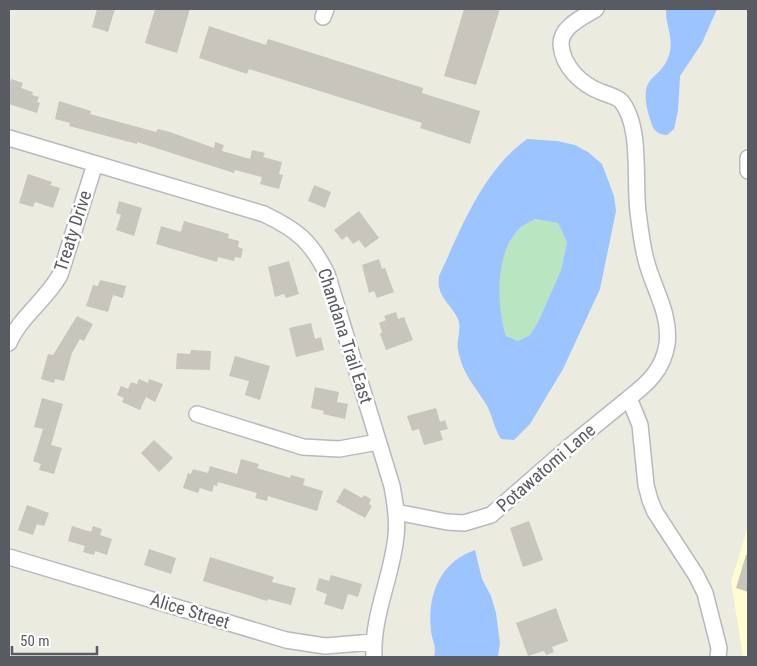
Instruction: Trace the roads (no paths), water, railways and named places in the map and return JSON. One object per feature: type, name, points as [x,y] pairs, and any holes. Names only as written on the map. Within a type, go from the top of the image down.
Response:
[{"type":"street","name":"Potawatomi Lane","points":[[396,512],[447,522],[464,523],[490,516],[570,446],[651,380],[660,367],[667,342],[667,326],[646,261],[638,211],[632,122],[620,100],[596,90],[582,80],[574,74],[564,60],[561,43],[572,23],[596,9]]},
{"type":"street","name":"Chandana Trail East","points":[[9,138],[264,214],[297,231],[316,252],[327,274],[392,486],[396,512],[394,554],[380,603],[374,650]]},
{"type":"street","points":[[748,158],[748,170]]},
{"type":"street","name":"Treaty Drive","points":[[9,342],[22,322],[52,289],[60,275],[95,164]]},
{"type":"street","points":[[629,398],[640,425],[646,485],[650,500],[655,512],[696,575],[705,593],[719,648],[718,657]]},
{"type":"street","points":[[196,414],[304,447],[339,449],[378,442]]},
{"type":"street","name":"Alice Street","points":[[9,558],[286,640],[374,650]]},
{"type":"water","points":[[666,9],[717,9],[702,43],[680,76],[678,111],[674,129],[667,135],[660,134],[652,126],[646,103],[648,84],[662,69],[670,51],[671,40]]},
{"type":"water","points":[[527,139],[557,141],[575,145],[588,152],[602,164],[614,196],[616,211],[600,289],[563,369],[530,424],[514,440],[501,439],[486,404],[466,373],[458,350],[458,319],[444,299],[439,283],[439,276],[465,220],[485,184],[511,152]],"holes":[[[535,219],[558,223],[567,242],[561,270],[538,322],[530,335],[518,341],[506,336],[503,324],[500,281],[505,252],[519,229]]]},
{"type":"water","points":[[475,550],[482,579],[491,596],[496,613],[500,643],[498,657],[434,657],[435,650],[430,618],[431,605],[438,582],[453,563],[463,555]]}]
